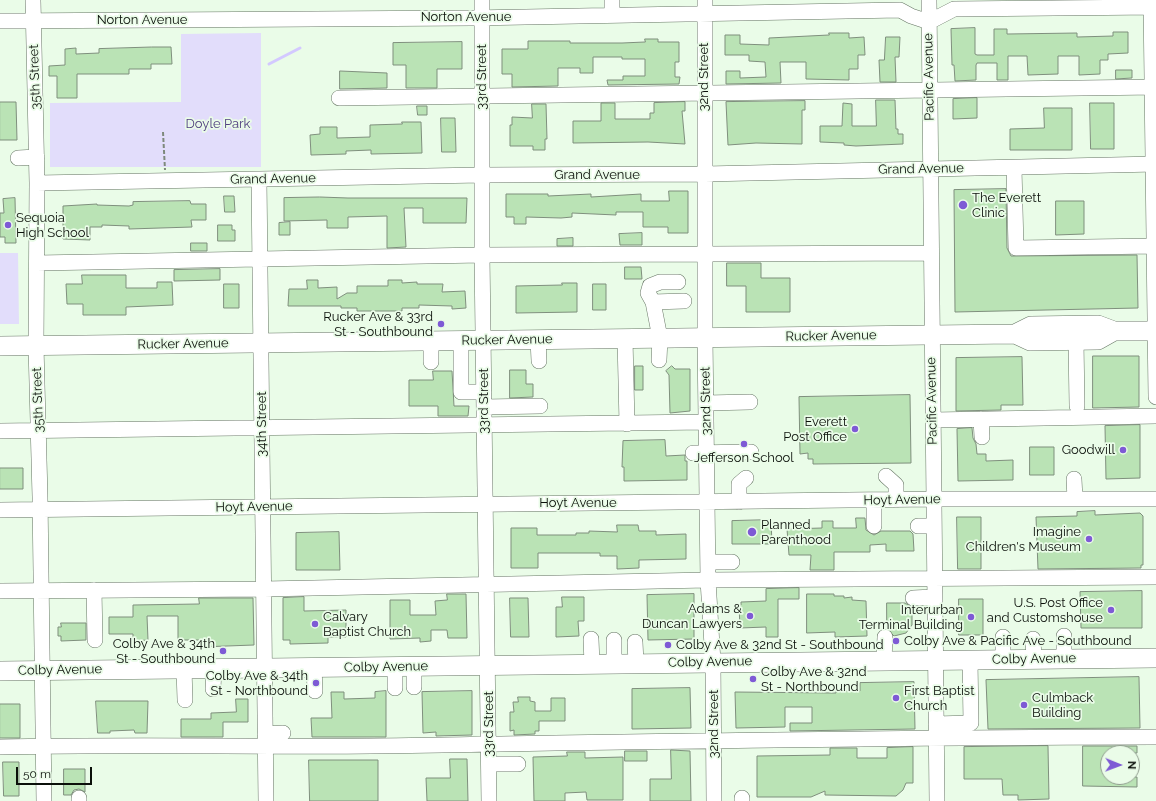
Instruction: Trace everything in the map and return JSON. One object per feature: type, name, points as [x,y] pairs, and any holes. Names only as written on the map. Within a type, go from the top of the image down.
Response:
[{"type":"main road","name":"Rucker Avenue","points":[[1015,334],[1031,326],[1098,325],[1114,331],[1156,331]]},
{"type":"main road","name":"Rucker Avenue","points":[[0,346],[1015,334],[1030,341],[1076,341],[1098,340],[1114,331]]},
{"type":"main road","name":"Colby Avenue","points":[[0,671],[1156,658]]},
{"type":"street","name":"35th Street","points":[[33,0],[37,157],[36,346],[39,430],[34,456],[40,510],[44,801]]},
{"type":"street","name":"33rd Street","points":[[482,0],[482,255],[485,504],[488,585],[489,801]]},
{"type":"street","points":[[612,0],[612,15]]},
{"type":"street","name":"Pacific Avenue","points":[[929,0],[937,801]]},
{"type":"street","points":[[929,22],[954,10],[1153,5],[1156,397]]},
{"type":"street","name":"Norton Avenue","points":[[0,21],[612,15],[705,7],[900,10],[910,16],[929,22]]},
{"type":"street","name":"32nd Street","points":[[705,7],[704,254],[706,422],[700,453],[707,502],[708,580],[713,662],[714,801]]},
{"type":"street","points":[[339,98],[929,89],[1078,95],[1154,87]]},
{"type":"street","points":[[18,158],[37,157]]},
{"type":"street","name":"Grand Avenue","points":[[37,183],[482,175],[705,174],[1014,168],[1078,159],[1154,164]]},
{"type":"street","points":[[1014,168],[1016,248],[1040,243],[1125,243],[1155,246]]},
{"type":"street","name":"34th Street","points":[[260,180],[264,668]]},
{"type":"street","points":[[37,263],[482,255],[528,258],[704,254],[931,253]]},
{"type":"street","points":[[659,360],[660,338],[653,302],[648,293],[650,286],[660,282],[678,282]]},
{"type":"street","points":[[653,302],[684,301]]},
{"type":"street","points":[[625,338],[627,424]]},
{"type":"street","points":[[538,339],[539,361]]},
{"type":"street","points":[[460,340],[461,392],[484,399],[540,406]]},
{"type":"street","points":[[430,341],[431,362]]},
{"type":"street","points":[[1076,341],[1077,406]]},
{"type":"street","points":[[706,403],[750,402]]},
{"type":"street","points":[[933,420],[981,419],[1043,421],[1096,420],[1156,416]]},
{"type":"street","points":[[981,419],[982,437]]},
{"type":"street","points":[[0,431],[262,428],[295,424],[484,426],[706,422]]},
{"type":"street","points":[[700,453],[751,452]]},
{"type":"street","points":[[886,476],[896,485],[896,500]]},
{"type":"street","points":[[739,502],[739,484],[746,478]]},
{"type":"street","points":[[1074,479],[1075,499]]},
{"type":"street","name":"Hoyt Avenue","points":[[0,510],[933,499],[992,506],[1026,506],[1075,499],[1097,492],[1156,499]]},
{"type":"street","points":[[874,500],[874,526]]},
{"type":"street","points":[[918,526],[934,526]]},
{"type":"street","points":[[708,562],[732,562]]},
{"type":"street","points":[[0,591],[41,590],[73,593],[94,590],[488,585],[590,589],[614,586],[635,588],[708,580],[934,579],[1008,574],[1062,581],[1156,577]]},
{"type":"street","points":[[94,590],[95,640]]},
{"type":"street","points":[[913,598],[934,597]]},
{"type":"street","points":[[1064,636],[1064,659]]},
{"type":"street","points":[[884,661],[885,637]]},
{"type":"street","points":[[1003,637],[1003,660]]},
{"type":"street","points":[[1033,638],[1034,660]]},
{"type":"street","points":[[591,639],[592,664]]},
{"type":"street","points":[[614,640],[614,663]]},
{"type":"street","points":[[635,642],[636,663]]},
{"type":"street","points":[[936,731],[971,723],[970,660]]},
{"type":"street","points":[[395,666],[396,688]]},
{"type":"street","points":[[414,666],[414,687]]},
{"type":"street","points":[[314,667],[315,691]]},
{"type":"street","points":[[214,668],[214,689]]},
{"type":"street","points":[[264,668],[266,801]]},
{"type":"street","points":[[184,669],[185,700]]},
{"type":"street","points":[[0,748],[265,740],[438,748],[489,744],[714,742],[742,745],[936,731],[1156,737]]},
{"type":"street","points":[[265,740],[283,733]]},
{"type":"street","points":[[489,764],[518,764]]},
{"type":"path","points":[[163,132],[165,181]]},
{"type":"green space","name":"Doyle Park","points":[[261,33],[261,167],[50,167],[50,103],[181,102],[181,34]]},
{"type":"green space","points":[[0,253],[18,253],[19,324],[0,324]]},
{"type":"building","points":[[975,28],[975,54],[977,55],[994,55],[994,29],[1007,29],[1007,34],[1077,33],[1077,37],[1113,36],[1113,32],[1128,32],[1128,53],[1108,54],[1108,60],[1100,60],[1100,74],[1079,75],[1079,56],[1058,56],[1058,74],[1028,75],[1027,56],[1008,56],[1008,80],[997,80],[997,63],[977,63],[976,80],[955,81],[954,65],[952,65],[951,29]]},
{"type":"building","points":[[829,33],[849,33],[849,38],[864,37],[865,55],[858,55],[858,69],[849,69],[849,80],[806,79],[806,62],[780,62],[781,83],[726,84],[726,71],[740,71],[740,78],[766,77],[765,62],[749,61],[749,55],[725,55],[725,35],[740,35],[740,44],[769,45],[769,38],[829,35]]},
{"type":"building","points":[[886,37],[900,37],[899,57],[895,57],[896,82],[880,82],[879,60],[884,60]]},
{"type":"building","points":[[645,39],[658,39],[658,42],[679,42],[679,62],[675,62],[675,77],[680,77],[679,84],[608,85],[607,80],[623,80],[623,76],[645,76],[645,59],[622,59],[622,57],[593,57],[593,73],[580,73],[580,68],[558,68],[558,86],[512,87],[512,74],[502,74],[502,49],[528,49],[528,41],[622,43],[645,42]]},
{"type":"building","points":[[462,42],[462,69],[437,69],[437,88],[406,88],[406,65],[393,65],[393,43]]},
{"type":"building","points":[[171,47],[172,64],[151,64],[151,69],[129,69],[129,74],[77,74],[77,98],[57,98],[57,76],[49,76],[49,66],[65,65],[65,49],[76,48],[76,54],[99,53],[99,49]]},
{"type":"building","points":[[1116,70],[1132,70],[1132,78],[1116,79]]},
{"type":"building","points":[[340,71],[387,73],[387,88],[340,89]]},
{"type":"building","points":[[977,98],[977,118],[953,119],[953,99]]},
{"type":"building","points":[[876,100],[895,100],[896,129],[898,129],[898,134],[903,134],[903,144],[856,146],[844,145],[844,143],[820,142],[820,126],[842,126],[843,103],[852,104],[852,126],[876,126]]},
{"type":"building","points":[[805,101],[805,110],[802,110],[802,144],[756,143],[728,145],[726,102]]},
{"type":"building","points":[[0,102],[16,102],[17,140],[0,140]]},
{"type":"building","points":[[685,102],[685,111],[682,111],[685,144],[648,142],[573,143],[573,121],[601,121],[601,103],[615,103],[615,119],[650,119],[650,113],[654,113],[654,103]]},
{"type":"building","points":[[1090,103],[1114,103],[1114,149],[1091,149]]},
{"type":"building","points":[[532,104],[546,104],[547,139],[545,139],[545,150],[533,150],[533,146],[510,146],[510,125],[512,125],[512,117],[532,118]]},
{"type":"building","points":[[417,106],[427,106],[427,115],[418,115]]},
{"type":"building","points":[[1044,108],[1072,108],[1072,150],[1010,150],[1010,129],[1044,128]]},
{"type":"building","points":[[441,118],[455,118],[456,152],[442,152]]},
{"type":"building","points":[[402,122],[421,122],[422,153],[371,154],[371,150],[346,151],[346,154],[311,155],[310,135],[320,134],[320,127],[337,127],[337,138],[370,137],[370,125],[402,124]]},
{"type":"building","points":[[1006,189],[1007,248],[1011,256],[1137,255],[1138,308],[955,312],[954,190]]},
{"type":"building","points":[[669,191],[688,191],[688,233],[668,233],[668,227],[643,227],[643,212],[616,212],[616,215],[572,213],[572,217],[561,218],[526,217],[526,224],[514,224],[514,217],[506,217],[506,194],[548,194],[548,196],[591,194],[591,197],[641,194],[641,201],[669,201]]},
{"type":"building","points":[[224,196],[234,196],[235,212],[225,212]]},
{"type":"building","name":"Sequoia High School","points":[[15,198],[16,243],[5,243],[5,237],[0,237],[0,213],[4,213],[3,199]]},
{"type":"building","points":[[284,198],[467,198],[466,223],[423,223],[423,208],[404,208],[406,247],[387,248],[387,216],[348,217],[348,228],[327,228],[327,220],[284,221]]},
{"type":"building","points":[[190,201],[191,204],[206,204],[206,220],[191,220],[192,227],[129,229],[129,226],[102,225],[102,227],[90,227],[90,240],[63,239],[63,206],[97,204],[129,206],[133,205],[133,202]]},
{"type":"building","points":[[1056,201],[1084,201],[1084,234],[1056,235]]},
{"type":"building","points":[[290,222],[290,235],[279,235],[279,223]]},
{"type":"building","points":[[218,225],[232,225],[232,230],[235,230],[235,241],[218,241]]},
{"type":"building","points":[[642,233],[642,245],[620,245],[619,234]]},
{"type":"building","points":[[573,238],[573,246],[557,246],[557,239]]},
{"type":"building","points":[[191,243],[207,243],[207,251],[191,251]]},
{"type":"building","points":[[727,263],[761,263],[761,278],[790,278],[790,312],[746,312],[746,286],[727,286]]},
{"type":"building","points":[[625,267],[641,267],[642,279],[625,279]]},
{"type":"building","points":[[220,269],[220,280],[174,281],[174,270]]},
{"type":"building","points":[[82,275],[126,275],[126,288],[157,288],[157,282],[172,282],[173,305],[126,307],[126,315],[83,315],[83,304],[67,304],[66,284],[82,284]]},
{"type":"building","points":[[307,280],[318,280],[318,288],[337,287],[337,299],[347,293],[357,293],[357,286],[388,286],[388,280],[402,280],[402,283],[417,282],[417,284],[443,284],[442,292],[465,291],[466,308],[452,309],[452,306],[419,305],[419,308],[402,308],[402,311],[357,311],[357,308],[341,308],[341,306],[288,306],[289,289],[307,289]]},
{"type":"building","points":[[562,283],[577,283],[577,312],[516,313],[516,286],[562,285]]},
{"type":"building","points":[[224,284],[239,284],[239,308],[224,308]]},
{"type":"building","points":[[593,284],[606,284],[606,310],[593,310]]},
{"type":"building","points":[[1093,356],[1139,356],[1139,407],[1093,408]]},
{"type":"building","points":[[1022,357],[1023,405],[1001,405],[1001,410],[956,411],[956,358]]},
{"type":"building","points":[[635,366],[643,366],[643,390],[635,390]]},
{"type":"building","points":[[672,366],[675,369],[690,369],[690,411],[670,413],[669,375],[666,371]]},
{"type":"building","points":[[510,370],[526,370],[526,384],[533,384],[533,397],[510,398]]},
{"type":"building","points":[[433,371],[452,371],[454,406],[469,406],[468,416],[438,416],[438,406],[409,406],[409,380],[433,380]]},
{"type":"building","name":"Everett Post Office","points":[[910,395],[911,463],[813,464],[813,459],[808,459],[808,453],[800,454],[799,397]]},
{"type":"building","name":"Goodwill","points":[[1140,425],[1140,478],[1106,479],[1105,426]]},
{"type":"building","points":[[972,428],[977,454],[986,454],[986,461],[1013,460],[1013,480],[958,481],[957,429]]},
{"type":"building","points":[[665,440],[666,456],[685,455],[685,461],[687,461],[687,480],[624,481],[624,467],[622,467],[623,441]]},
{"type":"building","points":[[1030,447],[1054,447],[1054,475],[1030,475]]},
{"type":"building","points":[[0,468],[23,468],[23,489],[0,489]]},
{"type":"building","name":"Imagine Children's Museum","points":[[1095,511],[1095,515],[1140,513],[1143,516],[1143,565],[1141,565],[1141,568],[1038,569],[1036,517],[1077,516],[1077,512]]},
{"type":"building","points":[[957,517],[981,517],[981,569],[958,569]]},
{"type":"building","points":[[856,518],[865,518],[866,530],[874,535],[881,531],[910,531],[913,534],[914,551],[886,551],[886,544],[870,545],[870,552],[834,552],[834,570],[810,570],[811,555],[789,555],[787,529],[822,528],[822,521],[833,521],[833,528],[856,528]]},
{"type":"building","name":"Planned Parenthood","points":[[771,520],[772,544],[732,544],[732,521]]},
{"type":"building","points":[[617,525],[638,525],[639,531],[656,531],[656,535],[686,534],[686,559],[639,560],[639,568],[617,569],[617,556],[600,556],[600,553],[538,553],[538,568],[511,568],[511,528],[537,528],[537,535],[576,535],[576,533],[589,533],[589,531],[617,532]]},
{"type":"building","points":[[339,532],[340,570],[296,570],[296,533]]},
{"type":"building","points":[[799,588],[799,599],[778,599],[778,637],[766,637],[766,627],[740,628],[739,605],[741,605],[741,602],[766,601],[766,589]]},
{"type":"building","name":"U.S. Post Office and Customshouse","points":[[1142,591],[1142,628],[1081,628],[1080,592]]},
{"type":"building","points":[[447,594],[466,594],[467,638],[448,638],[447,630],[431,630],[431,641],[420,642],[420,638],[390,639],[390,600],[410,600],[410,615],[436,615],[435,601],[447,600]]},
{"type":"building","points":[[694,594],[694,639],[648,640],[647,595]]},
{"type":"building","points":[[807,594],[834,594],[834,596],[844,596],[844,598],[852,597],[852,600],[866,601],[867,636],[835,637],[835,632],[807,633]]},
{"type":"building","name":"Calvary Baptist Church","points":[[304,597],[304,611],[346,610],[346,637],[328,637],[328,643],[290,644],[290,640],[283,640],[283,598]]},
{"type":"building","points":[[562,597],[584,597],[584,621],[578,621],[579,636],[556,637],[556,607],[562,607]]},
{"type":"building","points":[[199,598],[253,598],[254,645],[200,647],[200,640],[178,640],[178,616],[147,616],[148,640],[133,641],[133,634],[109,634],[109,617],[133,617],[133,605],[199,604]]},
{"type":"building","points":[[510,598],[528,598],[529,637],[511,637]]},
{"type":"building","name":"Interurban Terminal Building","points":[[959,599],[983,599],[983,635],[959,635]]},
{"type":"building","points":[[887,603],[905,603],[912,607],[912,625],[906,633],[894,636],[887,629]]},
{"type":"building","points":[[61,623],[86,623],[86,640],[61,641],[61,636],[58,636],[58,627],[61,627]]},
{"type":"building","points":[[1139,677],[1140,728],[988,729],[986,680]]},
{"type":"building","points":[[914,682],[915,729],[790,731],[790,723],[812,723],[812,707],[785,707],[785,727],[736,728],[735,692],[836,693],[836,691],[860,691],[860,683]]},
{"type":"building","points":[[690,688],[691,728],[632,729],[632,689]]},
{"type":"building","points":[[386,691],[386,737],[312,737],[311,718],[332,718],[331,692],[344,692],[344,699],[375,698],[375,692]]},
{"type":"building","points":[[472,691],[472,735],[436,736],[436,732],[423,733],[422,692]]},
{"type":"building","points":[[518,697],[530,697],[530,701],[535,702],[535,711],[551,711],[551,698],[565,698],[565,721],[539,721],[539,731],[535,731],[535,734],[514,735],[514,730],[510,731],[510,712],[514,712],[513,702],[518,702]]},
{"type":"building","points":[[236,699],[248,699],[248,722],[223,722],[223,737],[181,737],[181,719],[211,719],[211,713],[236,712]]},
{"type":"building","points":[[96,701],[148,701],[147,733],[135,733],[134,730],[98,733]]},
{"type":"building","points":[[0,704],[20,704],[20,738],[0,738]]},
{"type":"building","points":[[1048,746],[1049,799],[1018,800],[1018,795],[1003,795],[1002,779],[964,779],[964,747]]},
{"type":"building","points":[[1083,746],[1100,746],[1100,785],[1137,785],[1137,787],[1083,786]]},
{"type":"building","points":[[913,747],[913,783],[906,783],[903,790],[896,796],[825,795],[825,791],[811,797],[757,797],[757,756],[830,755],[830,748],[857,748],[857,758],[887,758],[887,748]]},
{"type":"building","points":[[671,750],[690,751],[691,801],[650,801],[650,779],[671,779]]},
{"type":"building","points":[[625,751],[647,751],[647,761],[625,761]]},
{"type":"building","points":[[567,752],[585,752],[585,758],[623,757],[623,800],[587,800],[586,792],[565,793],[565,801],[534,801],[533,757],[567,756]]},
{"type":"building","points":[[450,759],[467,759],[468,801],[427,801],[426,778],[450,778]]},
{"type":"building","points":[[309,760],[378,760],[378,801],[310,801]]},
{"type":"building","points":[[3,762],[19,762],[19,796],[4,796]]},
{"type":"building","points":[[64,769],[85,769],[85,792],[79,789],[74,790],[71,795],[64,795]]},
{"type":"waterway","points":[[269,64],[300,48]]},
{"type":"place","name":"The Everett Clinic","points":[[963,205]]},
{"type":"place","name":"Sequoia High School","points":[[8,225]]},
{"type":"place","name":"Rucker Ave & 33rd St - Southbound","points":[[441,324]]},
{"type":"place","name":"Everett Post Office","points":[[855,429]]},
{"type":"place","name":"Jefferson School","points":[[744,444]]},
{"type":"place","name":"Goodwill","points":[[1123,450]]},
{"type":"place","name":"Planned Parenthood","points":[[752,532]]},
{"type":"place","name":"Imagine Children's Museum","points":[[1089,539]]},
{"type":"place","name":"U.S. Post Office and Customshouse","points":[[1111,610]]},
{"type":"place","name":"Adams & Duncan Lawyers","points":[[750,616]]},
{"type":"place","name":"Interurban Terminal Building","points":[[971,617]]},
{"type":"place","name":"Calvary Baptist Church","points":[[315,624]]},
{"type":"place","name":"Colby Ave & Pacific Ave - Southbound","points":[[896,641]]},
{"type":"place","name":"Colby Ave & 32nd St - Southbound","points":[[668,645]]},
{"type":"place","name":"Colby Ave & 34th St - Southbound","points":[[223,651]]},
{"type":"place","name":"Colby Ave & 32nd St - Northbound","points":[[753,679]]},
{"type":"place","name":"Colby Ave & 34th St - Northbound","points":[[316,683]]},
{"type":"place","name":"First Baptist Church","points":[[896,698]]},
{"type":"place","name":"Culmback Building","points":[[1024,705]]}]
